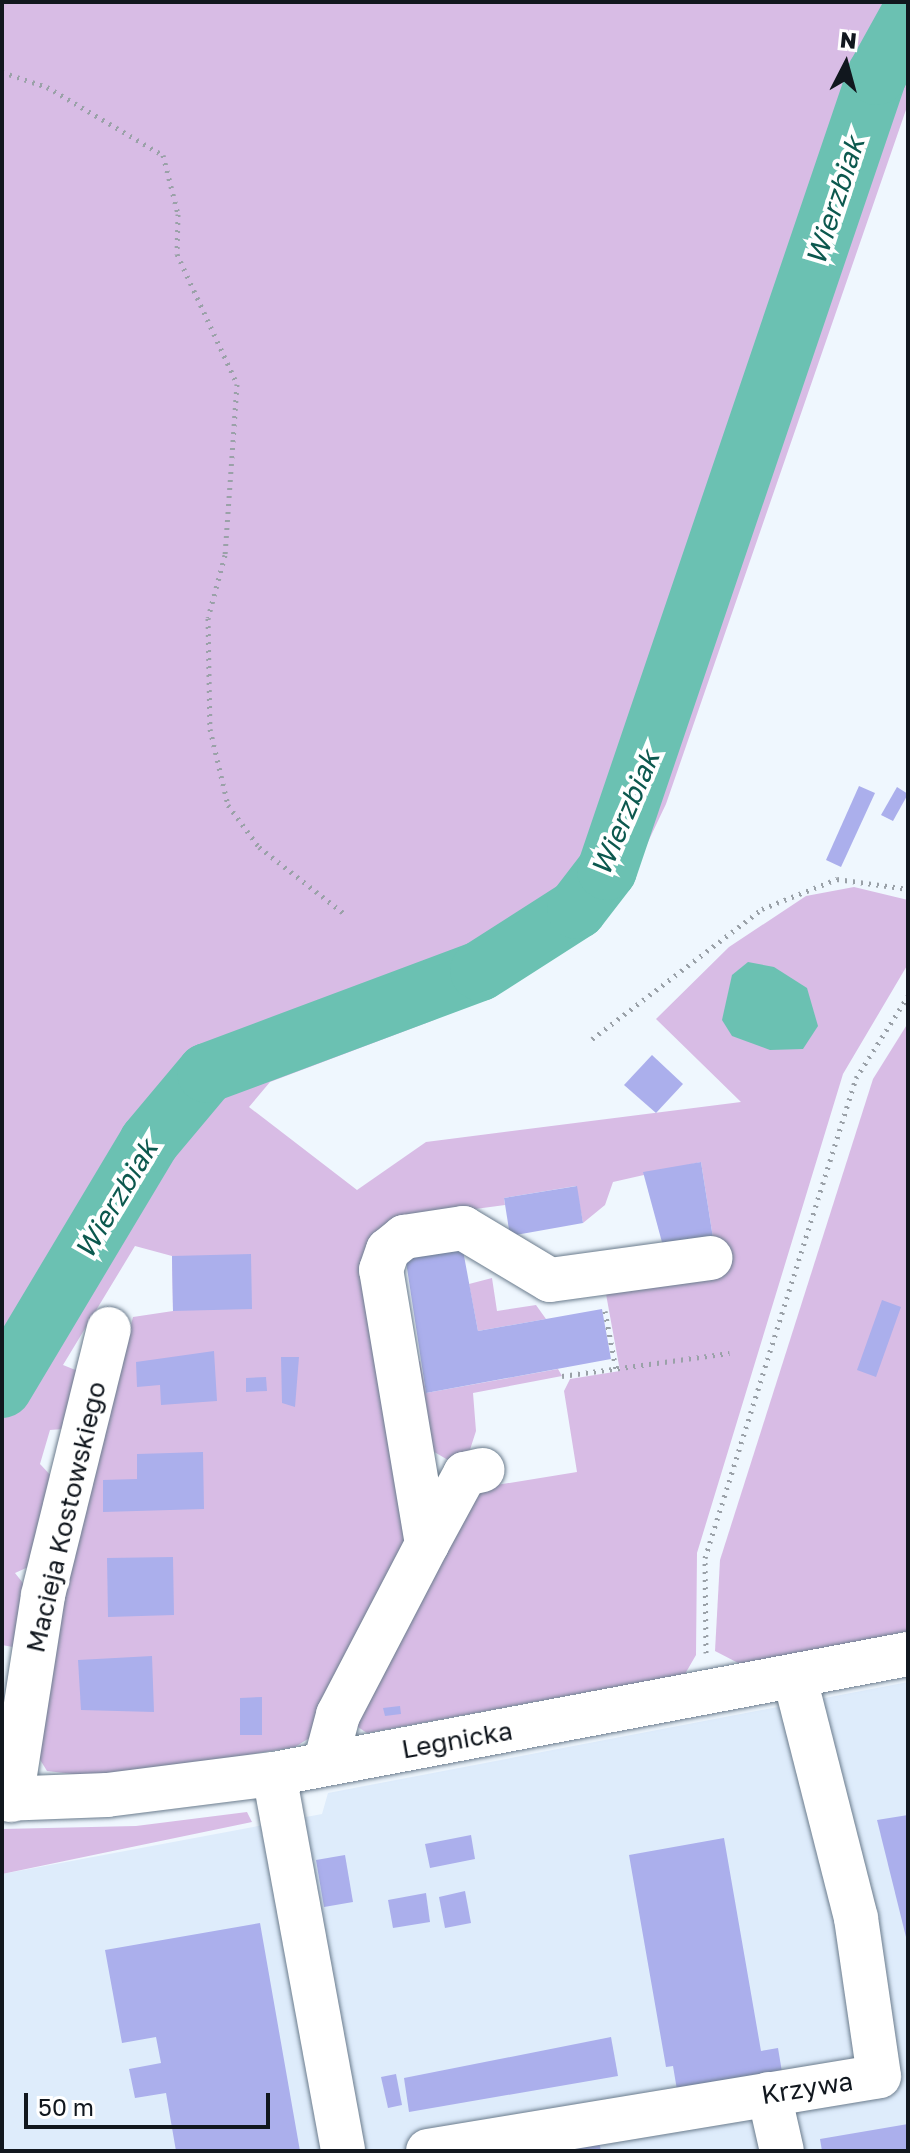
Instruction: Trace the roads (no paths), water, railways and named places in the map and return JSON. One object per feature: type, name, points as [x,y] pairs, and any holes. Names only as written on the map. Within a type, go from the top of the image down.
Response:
[{"type":"street","points":[[427,1544],[381,1270],[388,1250],[404,1237],[463,1228],[550,1280],[711,1258]]},
{"type":"street","name":"Macieja Kostowskiego","points":[[7,1799],[43,1595],[109,1329]]},
{"type":"street","points":[[325,1764],[338,1715],[427,1544],[465,1474],[483,1470]]},
{"type":"street","name":"Legnicka","points":[[7,1799],[274,1774],[795,1678],[908,1654]]},
{"type":"street","name":"Krzywa","points":[[428,2151],[893,2076],[795,1678]]},
{"type":"street","points":[[274,1774],[343,2151]]},
{"type":"street","points":[[769,2094],[782,2151]]},
{"type":"waterway","name":"Wierzbiak","points":[[2,1388],[149,1142],[207,1073],[480,971],[577,909],[607,870],[877,75],[908,19]]}]
